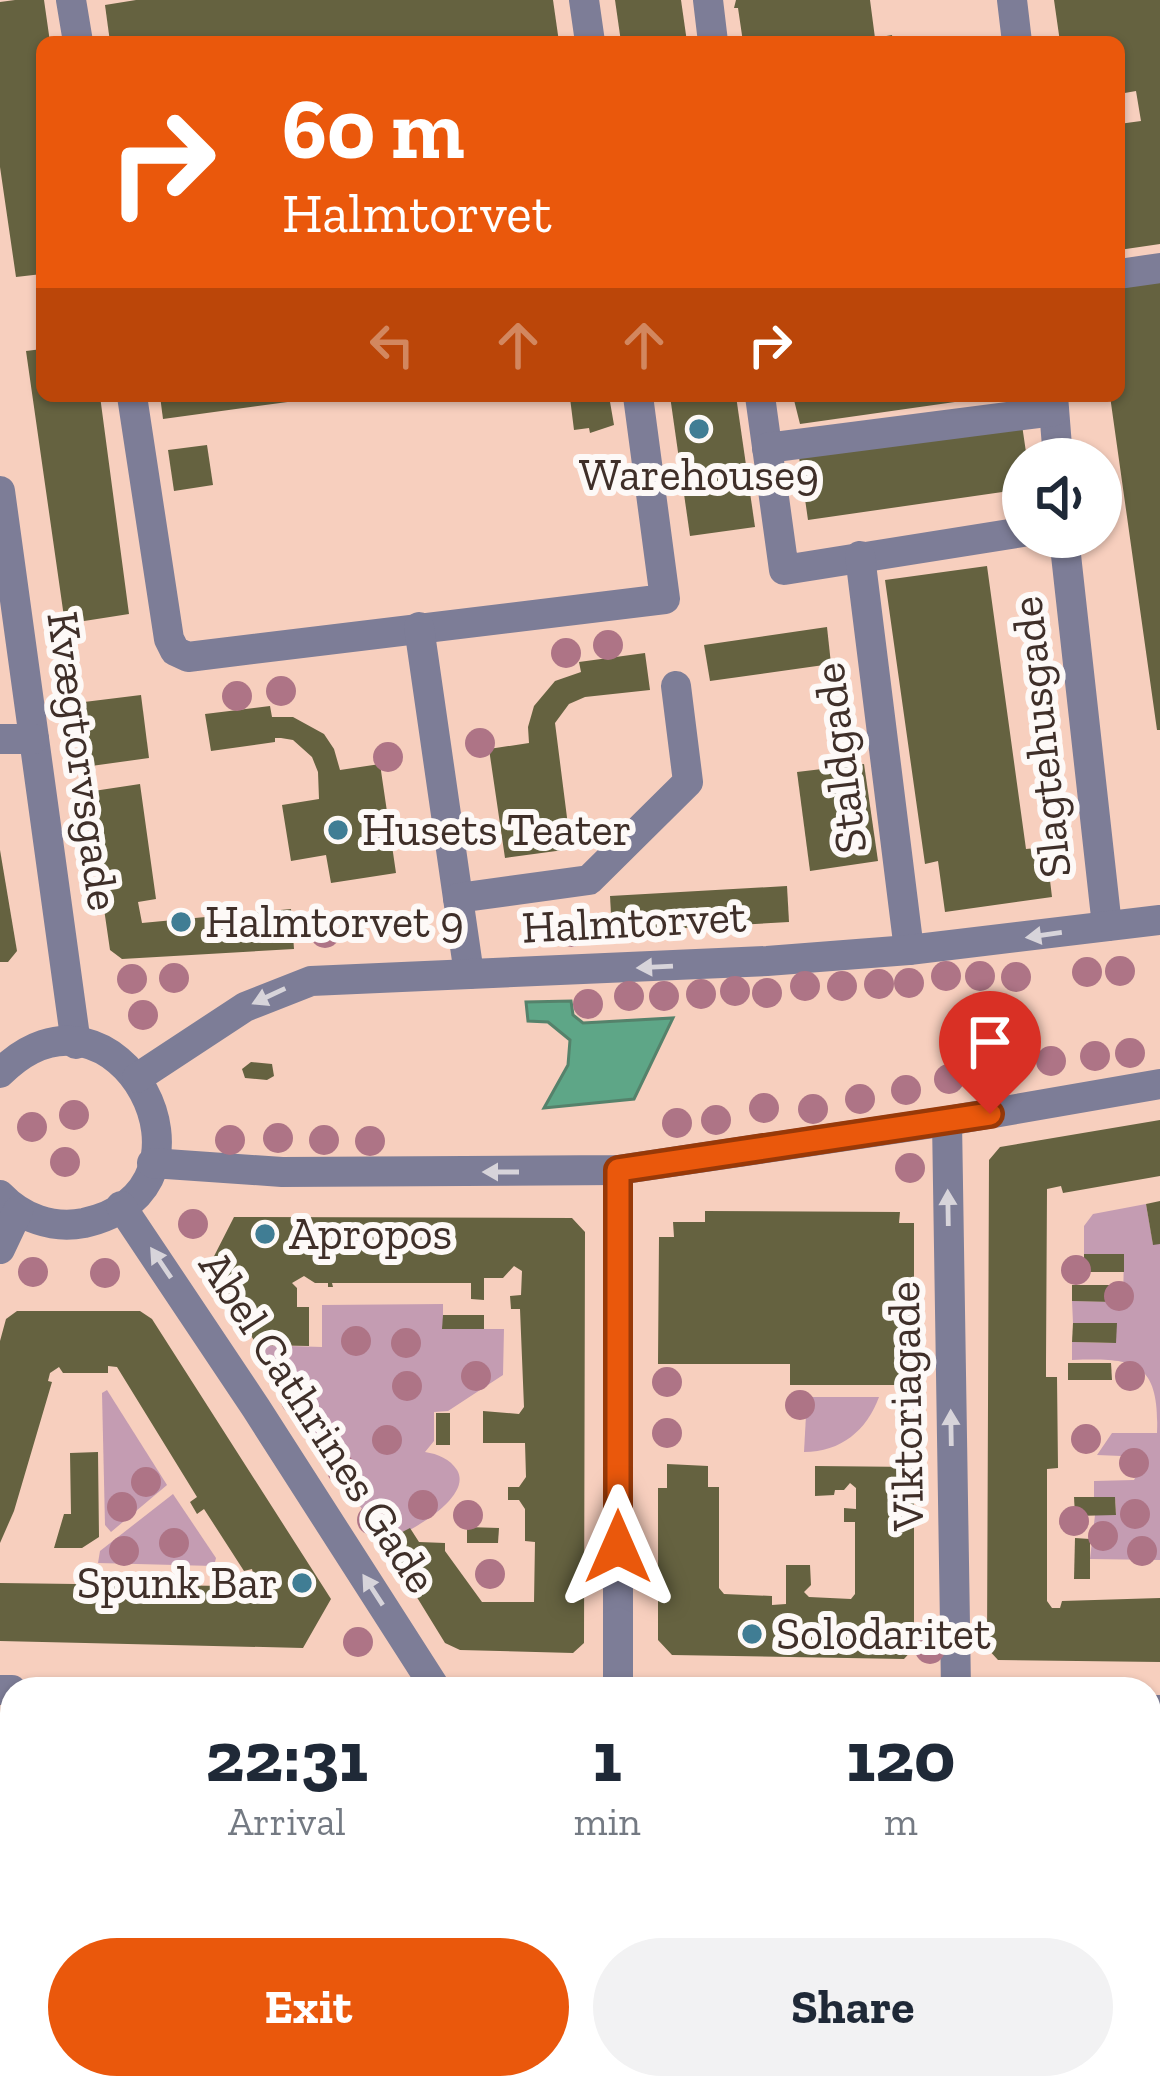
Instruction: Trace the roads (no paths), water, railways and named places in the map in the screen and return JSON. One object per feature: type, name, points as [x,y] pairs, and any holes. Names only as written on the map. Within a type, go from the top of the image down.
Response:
[{"type":"street","points":[[71,0],[77,36]]},
{"type":"street","points":[[584,0],[589,36]]},
{"type":"street","points":[[708,0],[712,36]]},
{"type":"street","points":[[1012,0],[1016,36]]},
{"type":"street","points":[[1125,273],[1160,268]]},
{"type":"street","points":[[132,402],[169,639],[176,651],[188,657],[664,599],[639,402]]},
{"type":"street","points":[[761,402],[784,570],[1002,535]]},
{"type":"street","points":[[767,448],[1053,404],[1056,438]]},
{"type":"street","name":"Kvægtorvsgade","points":[[0,491],[76,1044]]},
{"type":"street","name":"Staldgade","points":[[860,556],[909,950]]},
{"type":"street","name":"Slagtehusgade","points":[[1066,558],[1107,926]]},
{"type":"street","name":"Halmtorvet","points":[[419,627],[469,974]]},
{"type":"street","points":[[458,898],[590,880],[688,782],[676,686]]},
{"type":"street","points":[[0,739],[34,739]]},
{"type":"street","name":"Halmtorvet","points":[[137,1078],[245,1007],[292,986],[328,978],[625,969],[909,950],[1160,920]]},
{"type":"street","points":[[0,1072],[29,1051],[76,1044],[110,1055],[137,1078],[156,1119],[152,1163],[140,1187],[121,1206],[106,1216],[70,1225],[34,1219],[9,1203],[0,1249]]},
{"type":"street","points":[[152,1163],[282,1172],[618,1170],[1160,1084]]},
{"type":"street","name":"Viktoriagade","points":[[947,1121],[956,1677]]},
{"type":"street","points":[[618,1170],[618,1677]]},
{"type":"street","name":"Abel Cathrines Gade","points":[[121,1206],[428,1677]]},
{"type":"place","name":"Warehouse9","points":[[699,429]]},
{"type":"place","name":"Husets Teater","points":[[338,830]]},
{"type":"place","name":"Halmtorvet 9","points":[[181,922]]},
{"type":"place","name":"Apropos","points":[[265,1234]]},
{"type":"place","name":"Spunk Bar","points":[[302,1583]]},
{"type":"place","name":"Solodaritet","points":[[752,1634]]}]
